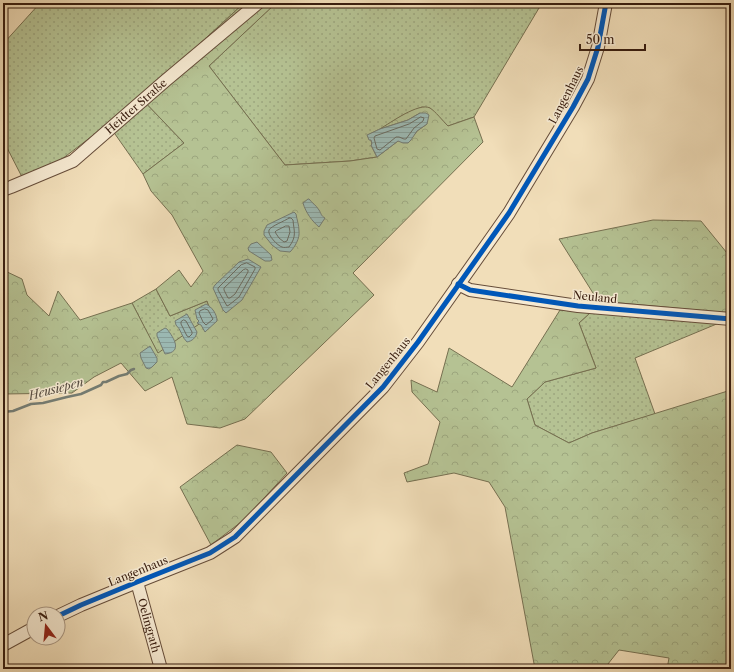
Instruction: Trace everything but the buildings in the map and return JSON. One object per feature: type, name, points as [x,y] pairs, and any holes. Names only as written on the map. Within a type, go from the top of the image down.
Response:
[{"type":"street","name":"Heidter Straße","points":[[3,190],[11,188],[73,161],[258,3]]},
{"type":"street","name":"Langenhaus","points":[[66,612],[210,554],[235,537],[383,388],[418,342],[508,213],[573,107],[588,79],[598,47],[606,3]]},
{"type":"street","name":"Neuland","points":[[458,284],[470,290],[578,306],[731,319]]},
{"type":"street","name":"Oelingrath","points":[[138,582],[161,669]]},
{"type":"street","points":[[3,644],[26,632]]},
{"type":"green space","points":[[40,3],[244,3],[141,98],[184,143],[143,174],[108,124],[62,159],[22,177],[3,140],[3,44]]},
{"type":"green space","points":[[244,3],[276,3],[209,66],[285,165],[350,161],[377,157],[398,141],[415,134],[427,124],[420,113],[408,120],[380,129],[412,110],[425,107],[432,109],[448,126],[474,117],[483,142],[353,273],[374,295],[245,419],[220,428],[187,424],[172,377],[145,391],[121,363],[94,377],[72,393],[3,394],[3,270],[22,279],[27,295],[49,316],[58,291],[80,320],[132,303],[158,353],[212,315],[207,301],[170,316],[156,289],[179,270],[191,287],[203,271],[172,215],[151,191],[143,174],[184,143],[141,98]]},
{"type":"green space","points":[[276,3],[542,3],[474,117],[448,126],[430,108],[422,107],[405,114],[368,135],[377,157],[350,161],[285,165],[209,66]]},
{"type":"green space","points":[[653,220],[701,221],[727,253],[731,270],[731,313],[598,301],[559,239]]},
{"type":"green space","points":[[156,289],[170,316],[207,301],[212,315],[158,354],[132,303]]},
{"type":"green space","points":[[598,301],[731,313],[731,318],[635,358],[655,414],[592,433],[569,443],[535,425],[527,399],[545,382],[596,368],[579,323],[591,312]]},
{"type":"green space","points":[[560,310],[591,312],[579,323],[596,368],[545,382],[527,399],[535,425],[569,443],[592,433],[731,390],[731,669],[667,669],[669,658],[619,650],[604,669],[535,669],[505,507],[489,482],[454,473],[407,482],[404,473],[428,464],[440,422],[412,392],[411,380],[437,392],[449,348],[512,387]]},
{"type":"green space","points":[[237,445],[271,452],[287,473],[245,519],[211,545],[180,487]]},
{"type":"water","points":[[420,113],[426,113],[429,115],[427,124],[417,131],[408,143],[398,141],[377,157],[371,145],[371,140],[369,140],[367,135],[408,120]]},
{"type":"water","points":[[308,199],[317,207],[325,218],[319,227],[304,207],[303,203]]},
{"type":"water","points":[[294,212],[296,214],[299,227],[298,239],[290,252],[280,251],[272,245],[264,235],[264,231],[267,225]]},
{"type":"water","points":[[257,242],[271,255],[272,260],[265,261],[249,251],[248,248],[251,244]]},
{"type":"water","points":[[248,259],[261,267],[242,300],[226,313],[223,310],[213,288],[239,262]]},
{"type":"water","points":[[206,304],[214,311],[217,321],[205,332],[201,325],[197,323],[199,321],[195,310]]},
{"type":"water","points":[[187,314],[197,332],[194,339],[187,342],[175,321]]},
{"type":"water","points":[[165,328],[174,340],[175,348],[171,353],[165,354],[157,333]]},
{"type":"water","points":[[150,346],[157,358],[157,362],[149,369],[146,368],[140,353]]},
{"type":"waterway","name":"Heusiepen","points":[[3,412],[13,411],[31,404],[43,403],[81,394],[101,385],[103,382],[127,374],[134,369]]},
{"type":"cycle path","points":[[66,612],[210,553],[235,537],[383,387],[418,342],[509,213],[573,107],[588,79],[598,47],[606,3]]},
{"type":"cycle path","points":[[458,284],[470,290],[578,306],[731,319]]}]
